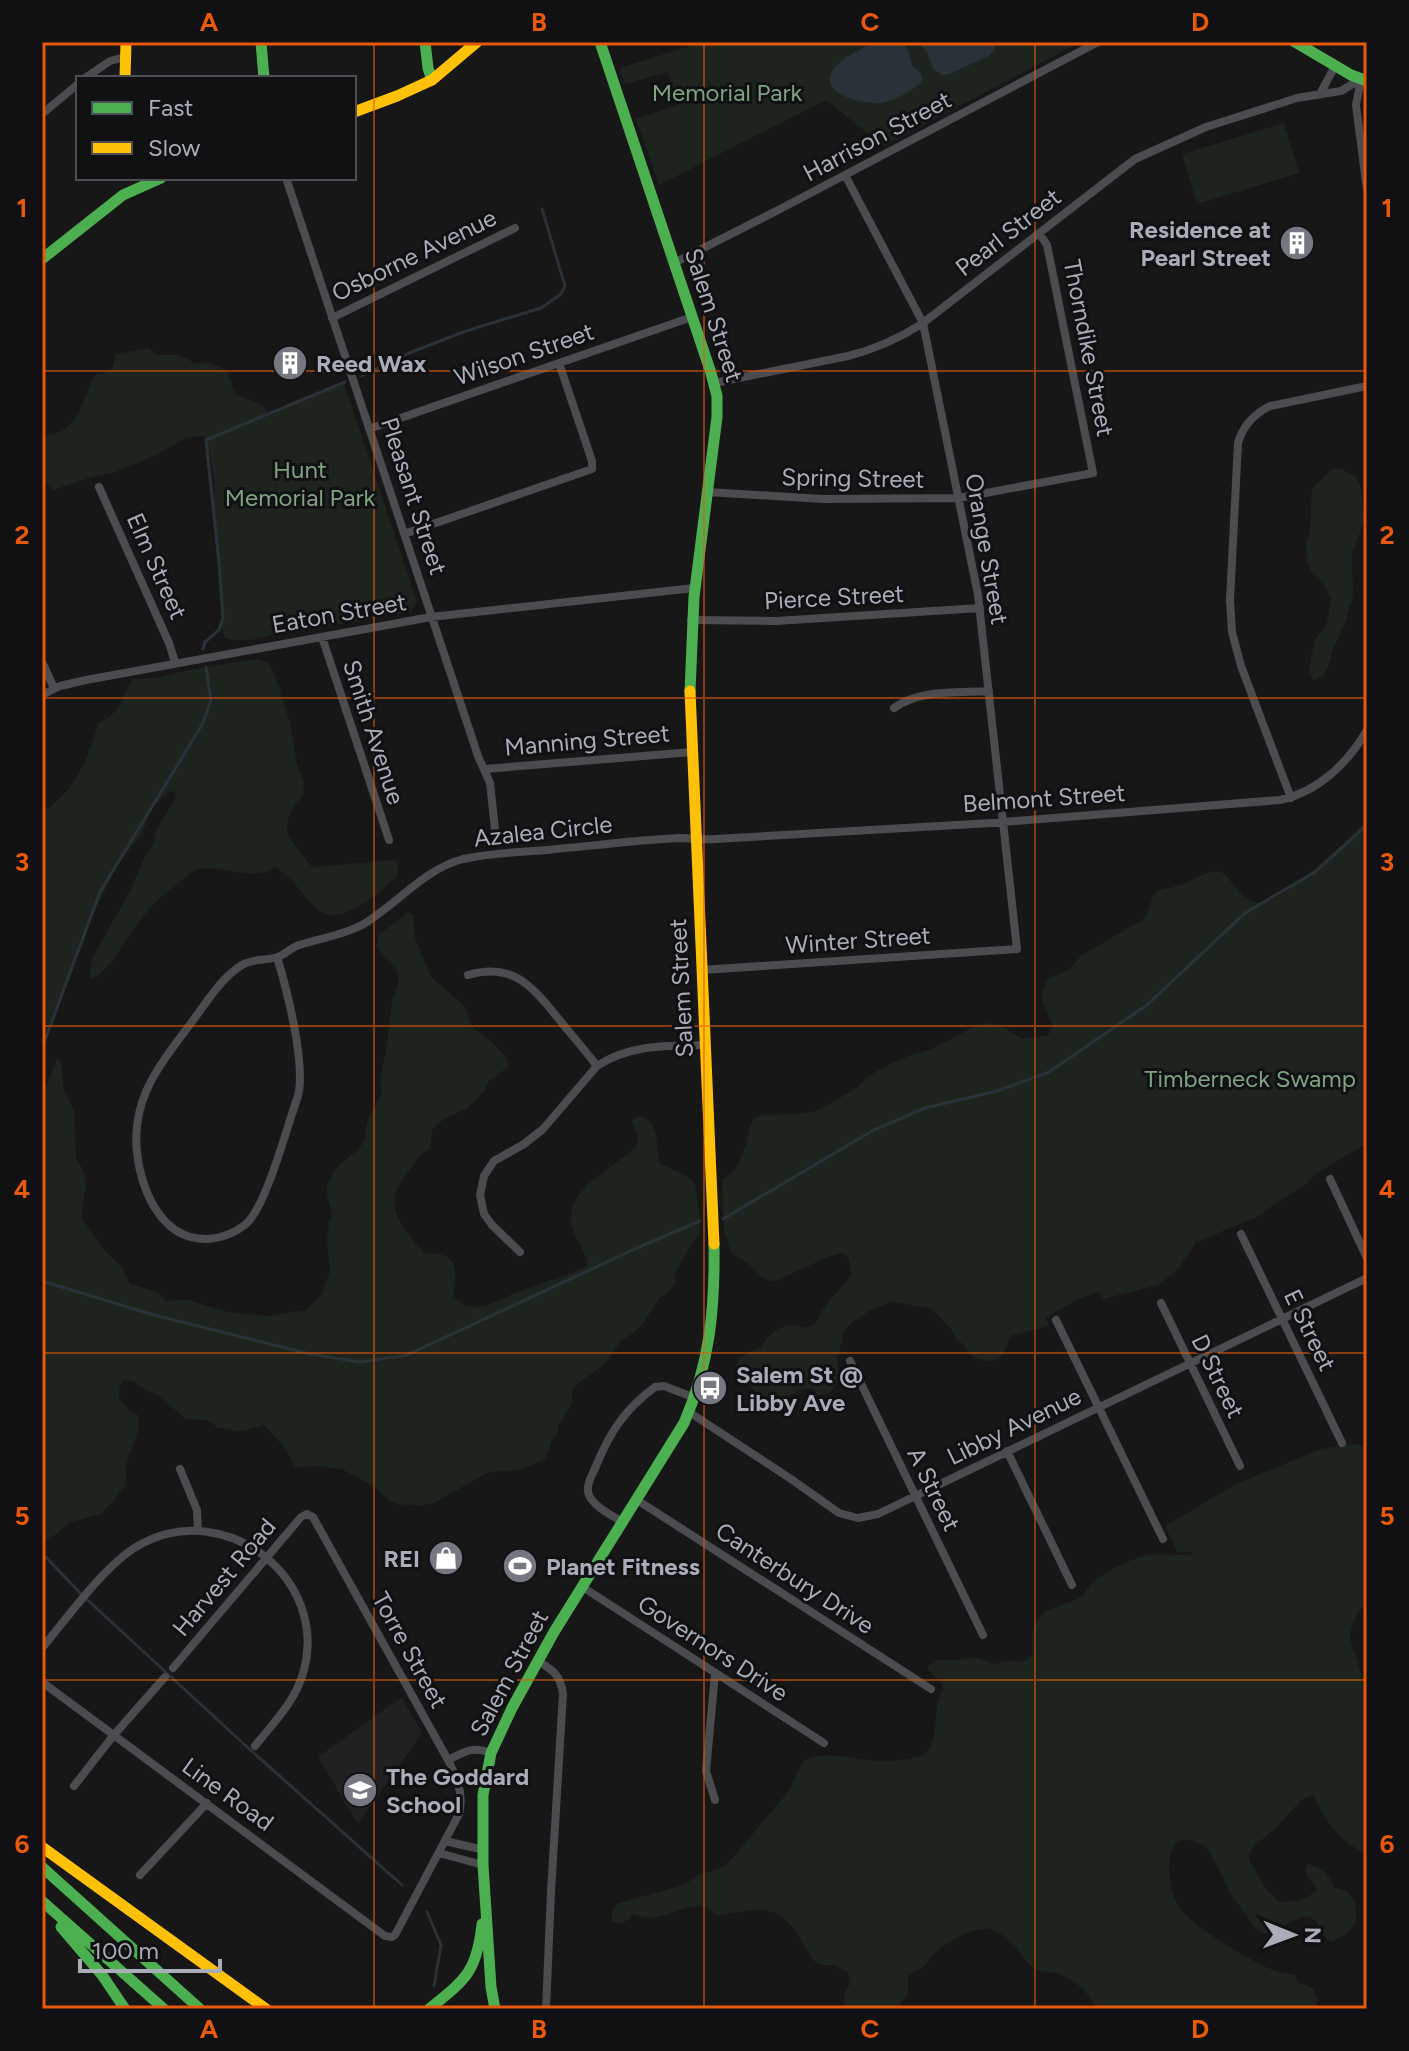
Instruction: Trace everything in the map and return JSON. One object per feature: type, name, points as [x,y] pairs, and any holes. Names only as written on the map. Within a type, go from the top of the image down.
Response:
[{"type":"main road","points":[[125,76],[126,42]]},
{"type":"main road","points":[[261,42],[264,76]]},
{"type":"main road","points":[[425,42],[432,80]]},
{"type":"main road","points":[[356,111],[432,80],[477,42]]},
{"type":"main road","name":"Salem Street","points":[[495,2009],[483,1865],[483,1795],[491,1753],[512,1708],[581,1586],[689,1412],[709,1350],[714,1303],[711,1155],[689,681],[694,588],[718,410],[714,383],[600,42]]},
{"type":"main road","points":[[1295,42],[1364,80]]},
{"type":"main road","points":[[42,259],[129,184],[150,180]]},
{"type":"main road","points":[[42,1847],[266,2009]]},
{"type":"main road","points":[[42,1867],[200,2009]]},
{"type":"main road","name":"Salem Street","points":[[429,2009],[457,1989],[476,1962],[484,1895]]},
{"type":"main road","points":[[42,1904],[102,1975],[125,2009]]},
{"type":"main road","points":[[42,1904],[164,2009]]},
{"type":"street","name":"Harrison Street","points":[[674,263],[1098,42]]},
{"type":"street","points":[[88,76],[110,61],[125,57]]},
{"type":"street","points":[[1320,94],[1335,66]]},
{"type":"street","points":[[1364,80],[1356,105],[1367,190]]},
{"type":"street","name":"Pearl Street","points":[[714,383],[805,366],[869,350],[903,336],[1142,156],[1218,123],[1302,97],[1341,91],[1364,80]]},
{"type":"street","points":[[42,114],[76,86]]},
{"type":"street","name":"Orange Street","points":[[845,175],[923,323],[980,608],[1017,950]]},
{"type":"street","name":"Pleasant Street","points":[[287,180],[431,617],[491,787],[495,829]]},
{"type":"street","name":"Osborne Avenue","points":[[332,318],[515,228]]},
{"type":"street","name":"Thorndike Street","points":[[1039,233],[1047,245],[1093,473]]},
{"type":"street","name":"Wilson Street","points":[[369,429],[692,317]]},
{"type":"street","points":[[404,534],[593,467],[559,363]]},
{"type":"street","points":[[1291,798],[1241,666],[1232,632],[1230,605],[1238,443],[1249,420],[1270,406],[1367,386]]},
{"type":"street","name":"Spring Street","points":[[707,492],[823,499],[959,498],[1093,473]]},
{"type":"street","name":"Elm Street","points":[[99,487],[175,662]]},
{"type":"street","name":"Eaton Street","points":[[42,695],[68,684],[175,662],[431,617],[694,588]]},
{"type":"street","name":"Pierce Street","points":[[691,620],[776,621],[980,608]]},
{"type":"street","name":"Smith Avenue","points":[[322,637],[389,840]]},
{"type":"street","points":[[42,662],[54,688]]},
{"type":"street","points":[[894,708],[916,696],[989,691]]},
{"type":"street","name":"Belmont Street","points":[[696,838],[1003,822],[1291,798],[1329,776],[1347,758],[1367,730]]},
{"type":"street","name":"Manning Street","points":[[485,769],[692,752]]},
{"type":"street","name":"Azalea Circle","points":[[277,957],[300,1069],[298,1096],[263,1198],[254,1215],[243,1226],[224,1236],[209,1239],[192,1237],[164,1221],[149,1195],[141,1172],[137,1124],[141,1104],[160,1063],[221,984],[243,965],[277,957],[302,944],[331,938],[353,929],[435,871],[463,859],[696,838]]},
{"type":"street","name":"Winter Street","points":[[702,970],[1017,950]]},
{"type":"street","points":[[468,975],[493,970],[525,982],[597,1066]]},
{"type":"street","points":[[520,1252],[492,1225],[484,1214],[480,1200],[484,1176],[494,1161],[543,1129],[597,1066],[611,1057],[632,1049],[706,1045]]},
{"type":"street","points":[[1330,1179],[1367,1258]]},
{"type":"street","name":"E Street","points":[[1241,1234],[1342,1443]]},
{"type":"street","name":"Libby Avenue","points":[[689,1412],[842,1514],[854,1518],[870,1517],[1367,1278]]},
{"type":"street","name":"D Street","points":[[1161,1303],[1240,1466]]},
{"type":"street","points":[[1056,1320],[1163,1539]]},
{"type":"street","name":"A Street","points":[[850,1361],[983,1635]]},
{"type":"street","points":[[622,1522],[599,1507],[588,1492],[609,1438],[628,1410],[655,1387],[664,1386],[695,1398]]},
{"type":"street","points":[[1007,1451],[1072,1585]]},
{"type":"street","points":[[180,1469],[197,1510],[198,1531]]},
{"type":"street","name":"Canterbury Drive","points":[[637,1500],[931,1689]]},
{"type":"street","name":"Harvest Road","points":[[173,1668],[302,1516],[308,1515]]},
{"type":"street","name":"Torre Street","points":[[308,1515],[315,1519],[448,1760],[462,1798],[459,1814],[392,1937]]},
{"type":"street","points":[[42,1648],[116,1562],[133,1548],[158,1536],[198,1531],[238,1539],[268,1557],[287,1579],[301,1608],[306,1629],[307,1652],[301,1680],[292,1698],[255,1746]]},
{"type":"street","name":"Governors Drive","points":[[581,1586],[824,1743]]},
{"type":"street","points":[[538,1661],[557,1674],[563,1694],[546,2009]]},
{"type":"street","points":[[715,1673],[706,1773],[715,1800]]},
{"type":"street","points":[[74,1786],[165,1677]]},
{"type":"street","name":"Line Road","points":[[42,1682],[385,1936],[392,1937]]},
{"type":"street","points":[[448,1760],[471,1749],[491,1753]]},
{"type":"street","points":[[140,1875],[207,1803]]},
{"type":"street","points":[[445,1841],[484,1850]]},
{"type":"street","points":[[439,1853],[483,1865]]},
{"type":"shaded area","points":[[874,42],[901,42],[909,53],[912,66],[921,73],[920,84],[881,103],[852,99],[835,90],[831,75],[836,66]]},
{"type":"shaded area","points":[[917,42],[995,42],[995,46],[990,55],[943,75],[933,69],[927,51]]},
{"type":"shaded area","name":"The Goddard School","points":[[402,1697],[422,1733],[358,1824],[318,1757]]},
{"type":"green space","name":"Memorial Park","points":[[697,42],[1080,42],[884,146],[826,100],[659,185],[636,119],[678,105],[668,72],[625,84],[620,68]]},
{"type":"green space","points":[[1284,123],[1299,173],[1197,204],[1182,154]]},
{"type":"green space","name":"Hunt Memorial Park","points":[[148,348],[158,355],[180,355],[196,364],[208,362],[228,371],[235,394],[257,403],[268,413],[344,383],[417,602],[411,612],[277,633],[251,640],[225,638],[221,625],[222,601],[215,537],[215,484],[205,437],[186,438],[116,472],[53,490],[42,483],[42,434],[62,431],[69,425],[81,408],[92,379],[95,375],[111,372],[116,354]]},
{"type":"green space","points":[[1340,468],[1357,478],[1364,521],[1352,554],[1353,596],[1345,623],[1328,667],[1316,680],[1309,672],[1313,648],[1327,623],[1331,599],[1324,585],[1311,572],[1307,561],[1312,490],[1333,469]]},
{"type":"green space","points":[[258,659],[268,663],[274,672],[304,783],[303,796],[294,805],[289,817],[288,836],[312,867],[394,860],[397,863],[396,878],[357,908],[335,915],[315,907],[275,867],[257,874],[197,870],[155,903],[111,962],[91,979],[93,957],[131,889],[146,853],[153,845],[156,831],[176,797],[174,791],[168,792],[151,809],[142,834],[120,861],[108,884],[42,1040],[42,812],[63,795],[79,774],[98,723],[118,709],[134,679],[157,678]]},
{"type":"green space","name":"Timberneck Swamp","points":[[1367,821],[1367,1143],[1316,1174],[1308,1183],[1257,1217],[1196,1242],[1179,1268],[1158,1285],[1103,1299],[1099,1292],[1081,1298],[1046,1317],[1049,1326],[1010,1336],[1002,1355],[996,1360],[974,1358],[931,1308],[891,1302],[869,1311],[844,1332],[837,1365],[840,1378],[828,1393],[817,1395],[813,1389],[804,1389],[775,1400],[761,1396],[749,1385],[736,1366],[739,1358],[760,1347],[775,1330],[789,1325],[814,1325],[825,1306],[851,1276],[849,1258],[842,1253],[773,1282],[731,1253],[724,1231],[722,1180],[736,1169],[754,1119],[761,1115],[808,1113],[821,1109],[857,1088],[880,1069],[931,1049],[976,1026],[988,1023],[999,1025],[1023,1039],[1048,1035],[1053,1027],[1042,992],[1048,980],[1070,969],[1080,957],[1143,919],[1157,892],[1220,871],[1248,899],[1258,903],[1269,901],[1298,882]]},
{"type":"green space","points":[[408,912],[413,915],[415,938],[431,977],[460,1002],[466,1009],[471,1026],[494,1044],[506,1057],[508,1066],[489,1081],[468,1108],[446,1118],[432,1131],[430,1149],[422,1153],[396,1191],[396,1211],[405,1229],[424,1253],[450,1259],[455,1274],[453,1295],[460,1302],[475,1307],[488,1305],[585,1267],[588,1261],[572,1227],[571,1214],[575,1202],[592,1181],[635,1148],[638,1137],[632,1120],[640,1116],[647,1119],[654,1129],[660,1164],[695,1183],[699,1234],[679,1265],[675,1283],[667,1294],[660,1297],[644,1322],[621,1341],[605,1364],[573,1387],[572,1403],[545,1459],[520,1470],[489,1472],[434,1503],[419,1506],[390,1501],[371,1485],[342,1469],[295,1467],[284,1447],[264,1425],[235,1431],[217,1427],[207,1420],[185,1419],[160,1396],[133,1381],[123,1380],[119,1396],[138,1415],[139,1422],[126,1466],[127,1485],[101,1514],[71,1522],[42,1545],[42,1099],[57,1058],[61,1062],[64,1090],[74,1110],[76,1157],[85,1178],[81,1217],[101,1246],[121,1265],[130,1284],[157,1292],[166,1301],[188,1300],[228,1312],[268,1316],[305,1310],[322,1295],[330,1270],[327,1240],[332,1214],[327,1187],[337,1167],[359,1149],[367,1123],[382,1093],[380,1080],[392,1002],[399,980],[397,970],[377,946],[378,936]]},
{"type":"green space","points":[[1351,1444],[1367,1446],[1367,1603],[1359,1611],[1350,1638],[1367,1692],[1367,1853],[1341,1837],[1313,1795],[1301,1800],[1276,1828],[1253,1847],[1249,1860],[1266,1889],[1279,1902],[1299,1900],[1317,1890],[1306,1875],[1306,1868],[1308,1864],[1321,1870],[1334,1887],[1347,1891],[1355,1902],[1355,1923],[1350,1931],[1331,1942],[1316,1921],[1306,1917],[1272,1933],[1258,1930],[1232,1896],[1205,1847],[1188,1840],[1179,1842],[1173,1849],[1169,1872],[1174,1897],[1186,1915],[1243,1955],[1271,1969],[1294,1974],[1299,1983],[1314,1989],[1317,2009],[1096,2009],[1080,1986],[1062,1975],[1033,1967],[1012,1942],[995,1931],[979,1929],[938,1950],[922,1968],[908,1976],[908,1992],[898,2009],[844,2009],[844,1996],[850,1984],[848,1973],[834,1965],[816,1963],[792,1928],[777,1914],[756,1910],[717,1915],[710,1909],[694,1907],[652,1918],[633,1914],[624,1922],[613,1922],[611,1918],[616,1904],[684,1885],[698,1875],[728,1863],[789,1791],[804,1760],[831,1755],[887,1761],[925,1755],[933,1738],[937,1705],[943,1688],[928,1667],[935,1660],[975,1657],[994,1664],[1023,1662],[1033,1655],[1033,1632],[1042,1614],[1082,1596],[1104,1574],[1148,1555],[1192,1554],[1177,1552],[1165,1526],[1238,1483],[1321,1449]]},
{"type":"waterway","points":[[362,376],[409,353],[466,331],[541,308],[561,294],[565,286],[542,209]]},
{"type":"waterway","points":[[203,649],[205,642],[219,630],[223,618],[206,440],[345,382]]},
{"type":"waterway","points":[[42,1048],[100,892],[203,723],[211,700],[206,667]]},
{"type":"waterway","points":[[723,1219],[872,1131],[925,1108],[997,1091],[1049,1072],[1147,1005],[1245,913],[1315,872],[1367,825]]},
{"type":"waterway","points":[[42,1281],[154,1315],[310,1354],[360,1362],[407,1355],[700,1221]]},
{"type":"waterway","points":[[42,1553],[81,1594],[402,1885]]},
{"type":"waterway","points":[[427,1912],[441,1945],[434,1986]]},
{"type":"traffic: fast","points":[[261,42],[264,76]]},
{"type":"traffic: fast","points":[[425,42],[432,80]]},
{"type":"traffic: fast","points":[[600,42],[717,396],[694,597],[690,691]]},
{"type":"traffic: fast","points":[[1295,42],[1367,81]]},
{"type":"traffic: fast","points":[[42,259],[123,195],[157,180]]},
{"type":"traffic: fast","points":[[495,2009],[483,1865],[483,1795],[491,1753],[554,1632],[684,1423],[700,1379],[709,1335],[714,1244]]},
{"type":"traffic: fast","points":[[42,1867],[200,2009]]},
{"type":"traffic: fast","points":[[42,1901],[164,2009]]},
{"type":"traffic: fast","points":[[429,2009],[467,1974],[477,1953],[482,1924]]},
{"type":"traffic: fast","points":[[61,1927],[102,1975],[125,2009]]},
{"type":"traffic: slow","points":[[125,76],[126,42]]},
{"type":"traffic: slow","points":[[356,111],[432,80],[477,42]]},
{"type":"traffic: slow","points":[[690,691],[714,1244]]},
{"type":"traffic: slow","points":[[42,1847],[266,2009]]},
{"type":"place","name":"Residence at Pearl Street","points":[[1297,243]]},
{"type":"place","name":"Reed Wax","points":[[290,363]]},
{"type":"place","name":"Salem St @ Libby Ave","points":[[710,1388]]},
{"type":"place","name":"REI","points":[[446,1558]]},
{"type":"place","name":"Planet Fitness","points":[[520,1566]]},
{"type":"place","name":"The Goddard School","points":[[360,1790]]}]
